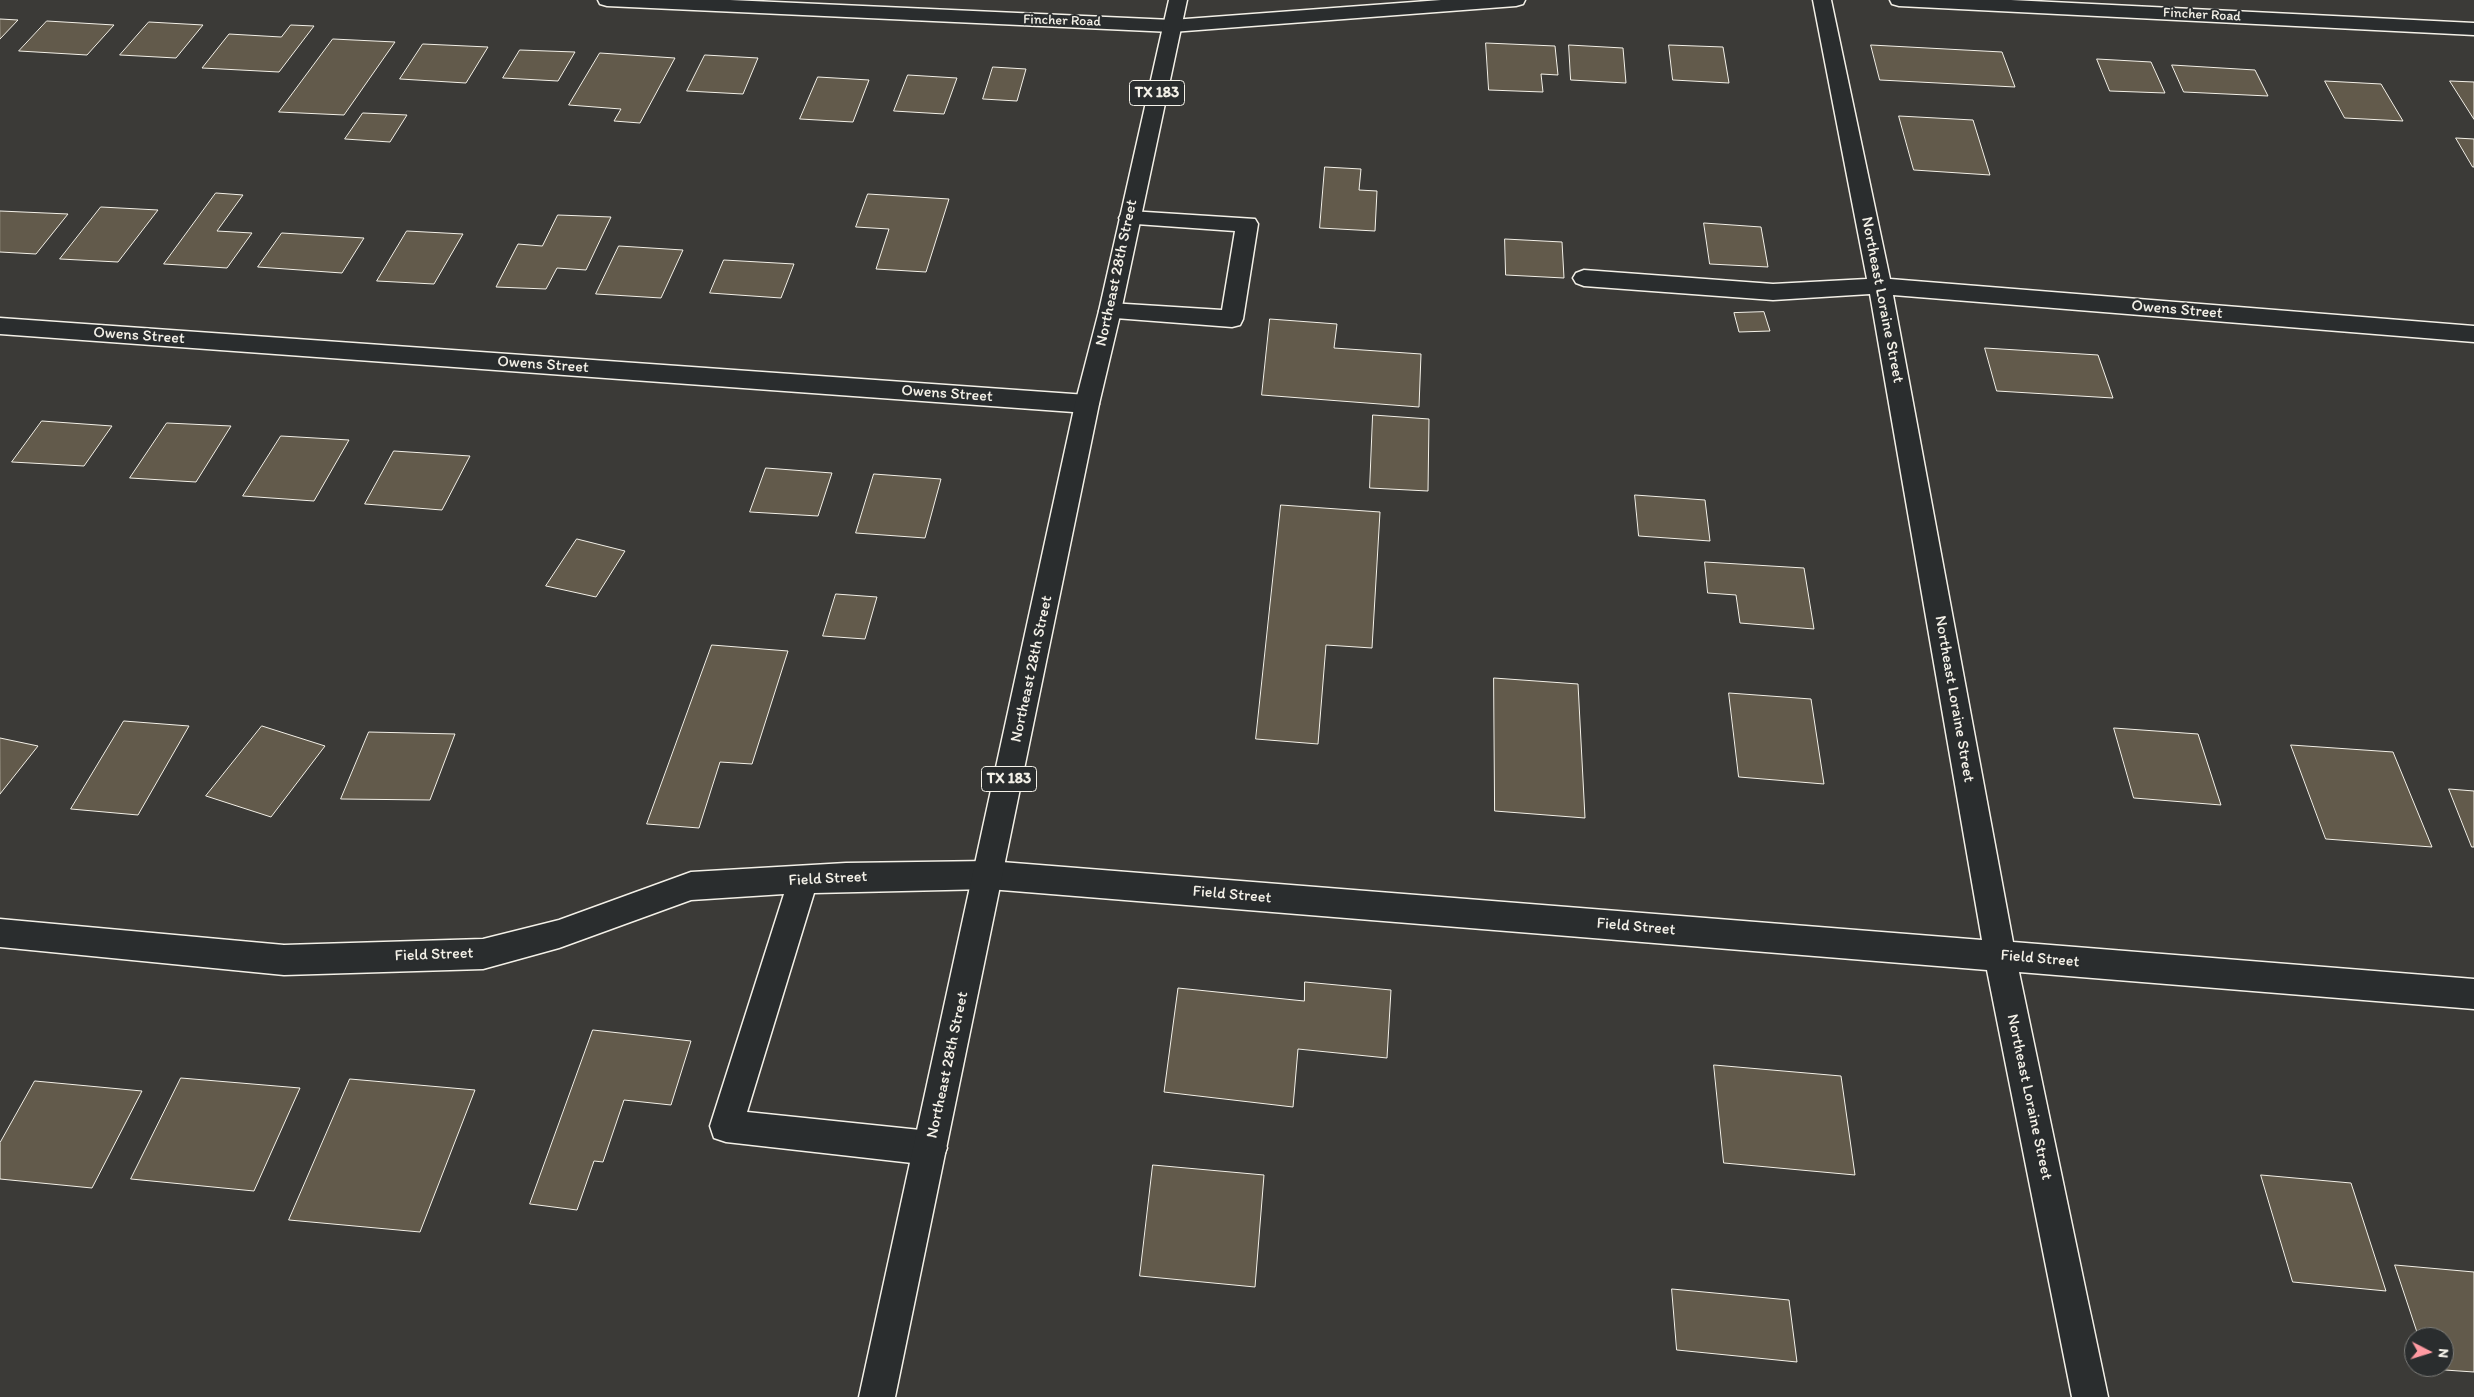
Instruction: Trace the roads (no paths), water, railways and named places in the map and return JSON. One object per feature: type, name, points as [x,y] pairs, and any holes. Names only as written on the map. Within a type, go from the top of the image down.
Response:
[{"type":"street","name":"Fincher Road","points":[[607,0],[871,6],[1172,26],[1409,5],[1516,0]]},
{"type":"street","name":"Northeast 28th Street","points":[[877,1397],[989,875],[1087,404],[1110,311],[1178,0]]},
{"type":"street","name":"Northeast Loraine Street","points":[[1822,0],[1880,286],[2000,956],[2090,1397]]},
{"type":"street","name":"Fincher Road","points":[[1899,0],[2474,29]]},
{"type":"street","points":[[1110,311],[1232,319],[1246,224],[1130,218]]},
{"type":"street","name":"Owens Street","points":[[1584,278],[1773,292],[1880,286],[2474,334]]},
{"type":"street","name":"Owens Street","points":[[0,326],[1087,404]]},
{"type":"street","name":"Field Street","points":[[0,934],[284,960],[483,954],[559,934],[691,886],[846,877],[989,875],[2474,994]]},
{"type":"street","points":[[803,880],[726,1126],[930,1148]]}]
